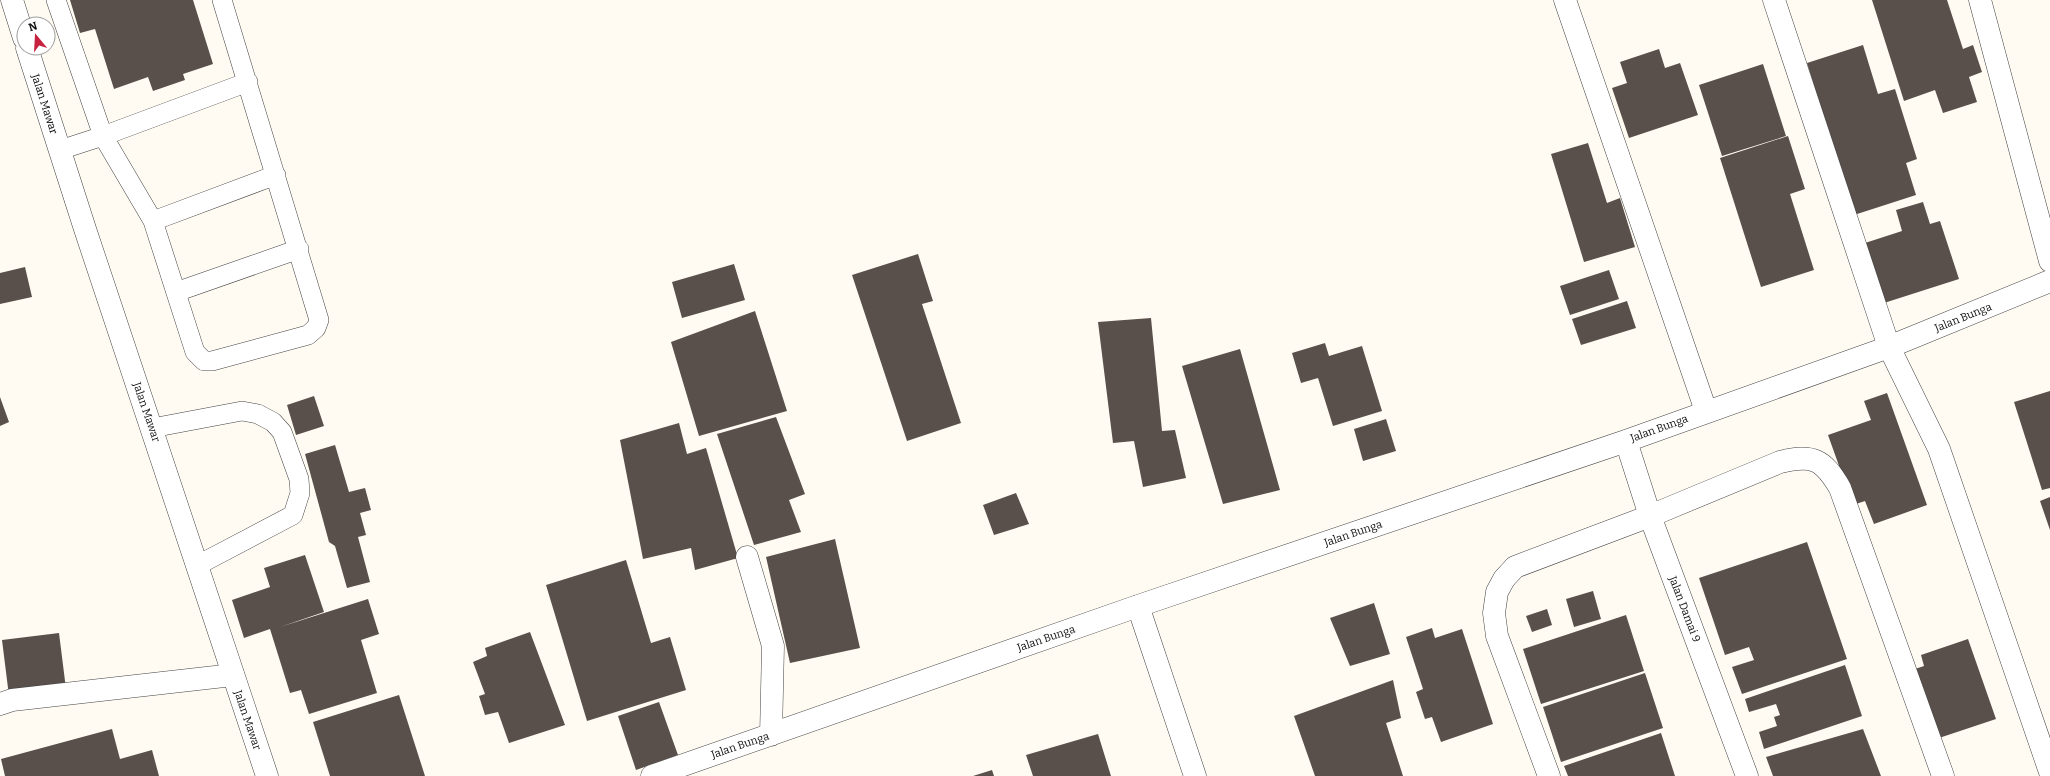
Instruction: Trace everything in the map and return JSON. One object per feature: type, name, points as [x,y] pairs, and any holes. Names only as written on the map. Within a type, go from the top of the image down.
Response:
[{"type":"street","points":[[12,0],[17,16]]},
{"type":"street","points":[[1565,0],[1706,411]]},
{"type":"street","points":[[1774,0],[1889,347],[1939,448],[2050,772]]},
{"type":"street","points":[[1980,0],[2050,261]]},
{"type":"street","name":"Jalan Mawar","points":[[30,56],[267,776]]},
{"type":"street","name":"Jalan Bunga","points":[[652,776],[1138,606],[1626,441],[1706,411],[1889,347],[2050,281]]},
{"type":"street","name":"Jalan Damai 9","points":[[1626,441],[1650,516],[1747,776]]},
{"type":"street","points":[[1549,776],[1497,636],[1494,613],[1497,592],[1504,579],[1515,568],[1650,516],[1780,462],[1799,457],[1823,464],[1831,473],[1840,488],[1943,776]]},
{"type":"street","points":[[747,556],[773,646],[771,735]]},
{"type":"street","points":[[1138,606],[1195,776]]},
{"type":"street","points":[[0,704],[12,700],[233,675]]},
{"type":"lane","points":[[56,0],[103,136],[153,221],[195,352],[204,361],[212,361],[308,335],[316,328],[319,320],[222,0]]},
{"type":"lane","points":[[60,150],[103,136],[248,82]]},
{"type":"lane","points":[[153,221],[276,175]]},
{"type":"lane","points":[[176,292],[298,249]]},
{"type":"lane","points":[[152,428],[242,411],[258,414],[273,422],[282,432],[299,479],[300,493],[293,515],[198,565]]},
{"type":"building","points":[[70,0],[193,0],[213,64],[183,74],[185,80],[153,91],[148,77],[114,89],[95,29],[80,33]]},
{"type":"building","points":[[1872,0],[1947,0],[1963,49],[1973,45],[1982,72],[1969,77],[1977,102],[1943,113],[1935,90],[1904,101]]},
{"type":"building","points":[[1863,45],[1878,94],[1895,89],[1917,159],[1906,163],[1916,195],[1854,215],[1807,63]]},
{"type":"building","points":[[1659,49],[1665,68],[1680,63],[1698,115],[1629,138],[1612,88],[1627,83],[1620,62]]},
{"type":"building","points":[[1763,64],[1786,136],[1722,156],[1699,85]]},
{"type":"building","points":[[1788,136],[1805,189],[1790,194],[1814,270],[1761,287],[1720,158]]},
{"type":"building","points":[[1588,143],[1607,203],[1620,198],[1635,247],[1584,262],[1551,154]]},
{"type":"building","points":[[1923,202],[1930,224],[1940,221],[1959,279],[1884,303],[1865,243],[1902,231],[1896,210]]},
{"type":"building","points":[[918,254],[933,301],[922,304],[961,423],[907,441],[852,275]]},
{"type":"building","points":[[734,264],[745,300],[682,318],[672,282]]},
{"type":"building","points":[[25,267],[32,297],[0,304],[0,273]]},
{"type":"building","points":[[1609,270],[1619,299],[1570,315],[1560,286]]},
{"type":"building","points":[[1627,301],[1636,328],[1581,345],[1572,319]]},
{"type":"building","points":[[755,311],[787,411],[699,436],[671,342]]},
{"type":"building","points":[[1151,318],[1162,431],[1175,430],[1186,478],[1143,487],[1134,441],[1113,443],[1098,322]]},
{"type":"building","points":[[1325,343],[1329,356],[1362,346],[1382,411],[1333,426],[1318,378],[1301,383],[1292,353]]},
{"type":"building","points":[[1240,349],[1280,490],[1223,504],[1182,366]]},
{"type":"building","points":[[2050,391],[2050,488],[2042,490],[2014,402]]},
{"type":"building","points":[[1887,393],[1927,505],[1874,524],[1865,501],[1853,505],[1828,435],[1871,420],[1864,401]]},
{"type":"building","points":[[314,396],[324,426],[296,435],[287,405]]},
{"type":"building","points":[[0,397],[9,422],[0,426]]},
{"type":"building","points":[[776,417],[805,494],[789,500],[801,532],[754,545],[717,434]]},
{"type":"building","points":[[1386,419],[1396,451],[1363,461],[1354,429]]},
{"type":"building","points":[[679,423],[687,454],[706,448],[738,558],[695,570],[691,548],[643,559],[620,440]]},
{"type":"building","points":[[335,445],[349,492],[365,488],[371,510],[360,513],[366,535],[358,537],[370,582],[347,588],[335,546],[329,542],[305,454]]},
{"type":"building","points":[[1016,493],[1029,524],[994,535],[983,505]]},
{"type":"building","points":[[2050,497],[2050,530],[2040,501]]},
{"type":"building","points":[[835,539],[860,648],[790,663],[766,557]]},
{"type":"building","points":[[1807,542],[1847,659],[1742,694],[1732,667],[1754,660],[1749,647],[1725,655],[1699,578]]},
{"type":"building","points":[[305,555],[324,612],[280,627],[368,599],[379,634],[361,640],[377,693],[309,714],[301,690],[290,693],[270,629],[244,638],[232,600],[270,587],[264,568]]},
{"type":"building","points":[[626,560],[651,643],[670,637],[686,690],[587,721],[546,585]]},
{"type":"building","points":[[1593,591],[1601,619],[1574,627],[1566,599]]},
{"type":"building","points":[[1374,603],[1390,654],[1350,666],[1330,618]]},
{"type":"building","points":[[1547,609],[1552,625],[1532,632],[1526,616]]},
{"type":"building","points":[[1626,615],[1644,671],[1541,704],[1523,649]]},
{"type":"building","points":[[1432,628],[1435,638],[1462,629],[1493,724],[1441,742],[1432,717],[1425,719],[1416,692],[1423,689],[1406,637]]},
{"type":"building","points":[[530,632],[565,725],[509,743],[498,712],[485,715],[479,696],[485,694],[473,662],[487,656],[485,648]]},
{"type":"building","points":[[59,633],[66,689],[9,696],[2,640]]},
{"type":"building","points":[[1968,639],[1996,719],[1936,739],[1912,670],[1924,666],[1921,655]]},
{"type":"building","points":[[1845,665],[1862,716],[1764,749],[1759,732],[1777,726],[1774,717],[1780,715],[1776,704],[1749,712],[1745,699]]},
{"type":"building","points":[[1645,673],[1663,728],[1561,762],[1543,707]]},
{"type":"building","points":[[1393,680],[1401,718],[1386,723],[1403,776],[1315,776],[1294,716]]},
{"type":"building","points":[[399,695],[425,776],[330,776],[313,722]]},
{"type":"building","points":[[659,702],[678,755],[636,770],[618,716]]},
{"type":"building","points":[[112,729],[120,759],[152,750],[159,776],[5,776],[1,759]]},
{"type":"building","points":[[1863,729],[1881,776],[1773,776],[1766,757]]},
{"type":"building","points":[[1661,733],[1675,776],[1568,776],[1564,766]]},
{"type":"building","points":[[1098,734],[1111,776],[1033,776],[1026,755]]},
{"type":"building","points":[[992,770],[994,776],[973,776]]}]
